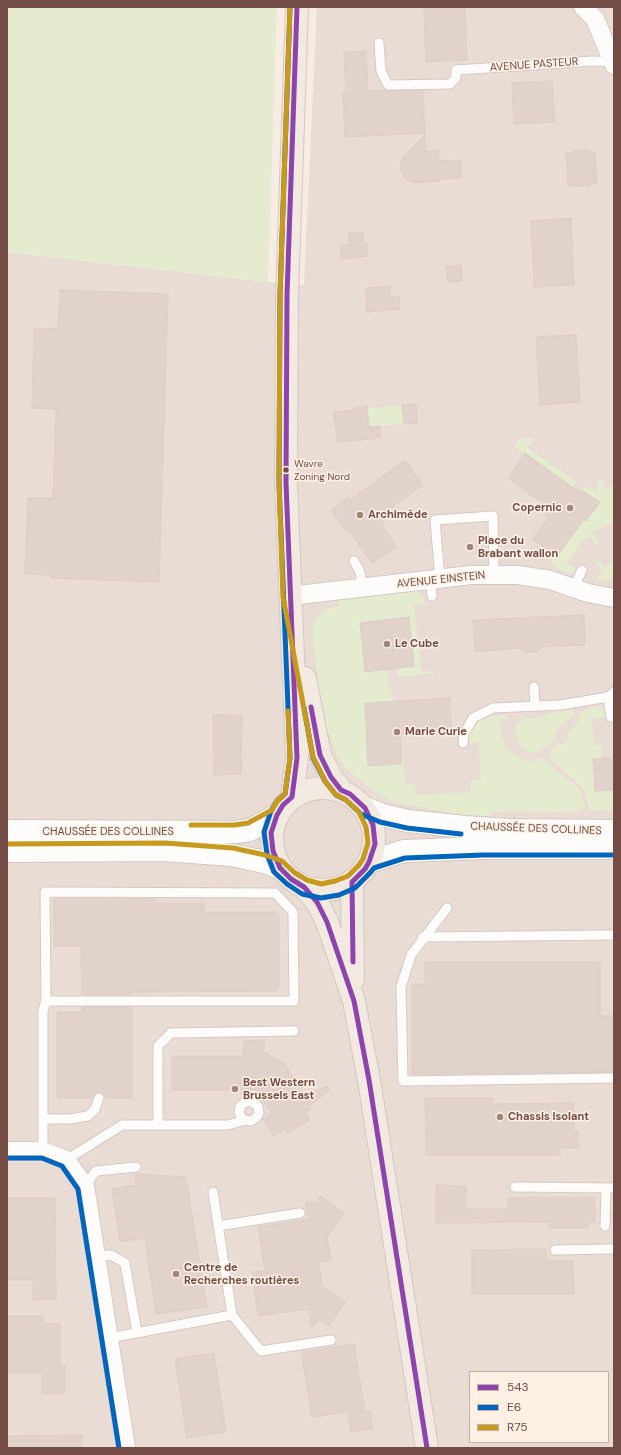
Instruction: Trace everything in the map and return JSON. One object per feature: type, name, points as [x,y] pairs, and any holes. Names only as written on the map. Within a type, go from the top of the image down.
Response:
[{"type":"main road","points":[[292,797],[297,758],[286,483],[287,302],[297,7]]},
{"type":"main road","points":[[290,596],[320,755],[331,776],[341,790]]},
{"type":"main road","points":[[324,787],[341,790],[350,794],[365,808],[373,825],[375,844],[369,862],[362,873],[352,882],[337,888],[321,891],[304,887],[291,879],[280,868],[273,851],[271,833],[277,815],[283,805],[292,797],[307,789],[324,787]]},
{"type":"main road","name":"CHAUSSÉE DES COLLINES","points":[[365,808],[382,815],[408,821],[464,827],[510,830],[614,831]]},
{"type":"main road","name":"CHAUSSÉE DES COLLINES","points":[[7,831],[235,832],[250,830],[277,815]]},
{"type":"main road","name":"CHAUSSÉE DES COLLINES","points":[[369,862],[404,851],[483,848],[614,848]]},
{"type":"main road","name":"CHAUSSÉE DES COLLINES","points":[[7,851],[165,850],[232,855],[264,862],[280,868]]},
{"type":"main road","points":[[352,882],[354,1000]]},
{"type":"main road","points":[[304,887],[316,902],[327,922],[354,1000],[369,1080],[427,1448]]},
{"type":"street","name":"AVENUE PASTEUR","points":[[583,7],[595,19],[614,63]]},
{"type":"street","name":"AVENUE EINSTEIN","points":[[290,596],[363,588],[434,586],[471,575],[518,575],[550,580],[588,593],[614,598]]},
{"type":"street","points":[[7,1151],[43,1151],[66,1160],[85,1186],[126,1448]]},
{"type":"lane","name":"AVENUE PASTEUR","points":[[379,43],[381,71],[388,85],[450,84],[456,78],[456,70],[592,61],[614,63]]},
{"type":"lane","points":[[434,586],[435,520],[492,516],[494,575]]},
{"type":"lane","points":[[354,561],[360,572],[363,588]]},
{"type":"lane","points":[[574,587],[582,570]]},
{"type":"lane","points":[[534,687],[535,706]]},
{"type":"lane","points":[[463,743],[464,734],[473,718],[493,708],[561,705],[611,695],[611,717]]},
{"type":"lane","points":[[43,1151],[43,1010],[46,1001],[45,892],[275,893],[293,912],[294,1001],[46,1001]]},
{"type":"lane","points":[[446,908],[411,955],[401,987],[403,1081],[614,1078]]},
{"type":"lane","points":[[423,937],[614,935]]},
{"type":"lane","points":[[158,1124],[158,1046],[171,1033],[294,1032]]},
{"type":"lane","points":[[44,1119],[70,1119],[88,1116],[95,1109],[99,1102],[99,1098]]},
{"type":"lane","points":[[66,1160],[122,1125],[228,1125],[245,1120]]},
{"type":"lane","points":[[85,1186],[96,1171],[136,1167]]},
{"type":"lane","points":[[514,1187],[610,1188],[605,1226]]},
{"type":"lane","points":[[213,1192],[232,1315],[261,1351],[332,1340]]},
{"type":"lane","points":[[218,1226],[300,1213]]},
{"type":"lane","points":[[555,1250],[614,1249]]},
{"type":"lane","points":[[96,1256],[111,1255],[126,1263],[137,1333]]},
{"type":"lane","points":[[109,1338],[232,1315]]},
{"type":"shaded area","points":[[317,7],[614,7],[614,1448],[7,1448],[7,252],[304,285]]},
{"type":"green space","points":[[7,7],[277,7],[268,282],[7,252]]},
{"type":"green space","points":[[402,405],[404,424],[369,427],[367,408]]},
{"type":"green space","points":[[523,438],[534,439],[528,448],[577,482],[573,488],[514,446],[518,440]]},
{"type":"green space","points":[[598,480],[602,480],[605,489],[614,484],[614,523],[602,527],[592,533],[599,542],[595,544],[589,536],[580,544],[567,564],[576,568],[572,574],[558,569],[553,565],[552,559],[554,555],[557,557],[584,519],[587,521],[600,502],[581,490],[584,486],[598,490]]},
{"type":"green space","points":[[598,560],[604,567],[614,560],[614,575],[610,581],[597,579],[602,570],[595,563]]},
{"type":"green space","points":[[410,591],[421,594],[424,598],[425,604],[414,606],[422,672],[433,671],[434,673],[400,677],[397,672],[397,668],[414,666],[408,617],[360,623],[365,671],[387,669],[389,690],[392,690],[393,701],[368,766],[404,763],[405,784],[415,784],[416,795],[471,792],[471,781],[481,780],[479,742],[469,742],[471,733],[475,725],[482,719],[490,716],[506,715],[506,719],[500,719],[501,733],[506,748],[527,762],[542,758],[578,788],[583,798],[585,808],[580,812],[509,811],[495,812],[489,816],[465,815],[396,802],[379,795],[347,770],[337,757],[330,735],[326,731],[319,690],[312,629],[316,619],[323,611],[339,606],[339,600]]},
{"type":"green space","points":[[596,706],[602,708],[605,712],[605,717],[592,719],[594,745],[601,745],[602,759],[593,759],[595,790],[614,790],[614,811],[589,810],[585,793],[581,786],[553,761],[550,755],[552,748],[557,744],[562,745],[567,742],[568,733],[577,723],[581,711]]},
{"type":"green space","points":[[573,710],[574,714],[555,731],[554,740],[537,753],[529,752],[521,747],[514,729],[517,723],[524,718],[533,719],[553,712]]},
{"type":"building","points":[[424,7],[465,7],[467,60],[426,62]]},
{"type":"building","points":[[366,51],[368,91],[423,90],[425,133],[345,137],[343,92],[346,92],[344,52]]},
{"type":"building","points":[[552,81],[555,122],[514,124],[512,83]]},
{"type":"building","points":[[425,135],[426,151],[438,151],[439,161],[461,160],[461,178],[439,179],[439,181],[413,183],[404,178],[400,168],[402,158]]},
{"type":"building","points":[[588,150],[588,152],[595,152],[597,183],[590,184],[590,186],[568,186],[566,153]]},
{"type":"building","points":[[571,218],[574,285],[534,287],[531,221]]},
{"type":"building","points":[[363,232],[364,243],[367,243],[368,256],[341,259],[340,246],[349,245],[348,233]]},
{"type":"building","points":[[461,265],[462,281],[448,282],[446,266]]},
{"type":"building","points":[[390,286],[390,297],[399,296],[400,309],[367,312],[366,288]]},
{"type":"building","points":[[60,290],[168,294],[159,582],[50,578],[50,575],[25,574],[28,498],[53,498],[56,409],[32,408],[34,328],[58,329]]},
{"type":"building","points":[[576,335],[580,402],[540,405],[536,337]]},
{"type":"building","points":[[416,404],[417,423],[404,424],[402,405]]},
{"type":"building","points":[[367,406],[369,427],[380,426],[381,438],[337,442],[334,412],[354,410],[354,408]]},
{"type":"building","name":"Copernic","points":[[525,453],[579,492],[581,490],[600,502],[586,521],[584,519],[557,557],[533,539],[547,519],[544,504],[508,478]]},
{"type":"building","name":"Archimède","points":[[405,460],[423,485],[386,511],[382,526],[397,547],[372,564],[348,529],[346,531],[331,510],[349,497],[351,499]]},
{"type":"building","points":[[584,615],[585,645],[541,647],[537,652],[524,652],[520,648],[475,652],[473,620]]},
{"type":"building","name":"Le Cube","points":[[409,617],[414,666],[365,672],[360,623]]},
{"type":"building","name":"Marie Curie","points":[[450,698],[451,730],[400,734],[401,764],[368,766],[365,703]]},
{"type":"building","points":[[213,714],[242,716],[241,774],[214,775]]},
{"type":"building","points":[[614,758],[614,790],[595,791],[593,759]]},
{"type":"building","points":[[54,899],[155,899],[156,903],[204,903],[204,912],[275,912],[279,915],[279,987],[276,991],[132,992],[132,995],[82,995],[81,946],[54,946]]},
{"type":"building","points":[[425,962],[600,962],[600,1016],[614,1016],[614,1072],[412,1074],[412,984],[425,984]]},
{"type":"building","points":[[82,1007],[132,1007],[132,1098],[105,1098],[103,1094],[98,1092],[92,1098],[57,1098],[57,1012],[82,1012]]},
{"type":"building","name":"Best Western Brussels East","points":[[264,1040],[264,1052],[285,1064],[304,1096],[327,1086],[329,1090],[309,1106],[311,1109],[306,1112],[310,1120],[287,1133],[285,1129],[274,1136],[263,1119],[271,1114],[257,1090],[172,1090],[172,1056],[243,1056],[244,1041]]},
{"type":"building","name":"Chassis Isolant","points":[[425,1098],[493,1098],[493,1104],[573,1103],[574,1131],[578,1131],[579,1148],[560,1148],[560,1155],[426,1155]]},
{"type":"building","name":"Centre de Recherches routières","points":[[135,1174],[186,1177],[207,1307],[156,1314],[145,1238],[120,1242],[112,1189],[136,1185]]},
{"type":"building","points":[[436,1185],[466,1186],[466,1209],[508,1209],[508,1198],[595,1197],[595,1222],[588,1222],[588,1228],[549,1228],[549,1222],[436,1223]]},
{"type":"building","points":[[321,1196],[344,1213],[327,1237],[331,1260],[319,1262],[322,1286],[345,1302],[329,1326],[319,1319],[312,1327],[308,1309],[258,1316],[252,1272],[265,1271],[258,1227],[309,1219],[305,1203],[317,1202]]},
{"type":"building","points":[[7,1198],[55,1198],[56,1299],[33,1300],[33,1280],[7,1280]]},
{"type":"building","points":[[546,1249],[546,1261],[573,1261],[574,1294],[472,1294],[472,1250]]},
{"type":"building","points":[[7,1316],[43,1316],[43,1323],[60,1324],[60,1366],[65,1366],[65,1393],[42,1393],[42,1373],[7,1373]]},
{"type":"building","points":[[354,1344],[365,1412],[370,1411],[373,1428],[351,1432],[348,1412],[312,1417],[301,1352]]},
{"type":"building","points":[[214,1353],[226,1432],[187,1438],[175,1359]]},
{"type":"building","points":[[82,1435],[82,1448],[7,1448],[7,1436]]},
{"type":"transit line","name":"E6","points":[[290,7],[280,295],[279,483],[290,758],[285,794],[277,801],[271,811],[264,832],[267,854],[274,872],[287,884],[302,894],[321,898],[339,895],[355,888],[374,868],[405,858],[483,855],[614,855]]},
{"type":"transit line","name":"R75","points":[[7,844],[165,843],[233,848],[265,855],[282,861],[295,873],[307,880],[321,884],[348,876],[363,859],[368,843],[366,827],[359,812],[346,800],[335,794],[325,781],[313,757],[283,597],[279,483],[280,295],[290,7]]},
{"type":"transit line","name":"543","points":[[297,7],[287,295],[286,483],[297,758],[292,797],[283,805],[277,815],[271,833],[273,851],[280,868],[291,879],[304,887],[317,902],[327,922],[354,1001],[369,1080],[427,1448]]},
{"type":"transit line","name":"543","points":[[311,707],[320,755],[331,777],[341,790],[350,794],[365,808],[373,825],[375,844],[369,862],[365,869],[352,882],[353,962]]},
{"type":"transit line","name":"E6","points":[[304,708],[313,758],[325,781],[336,795],[346,800],[361,814],[380,822],[407,828],[461,834]]},
{"type":"transit line","name":"R75","points":[[191,825],[235,825],[248,823],[272,810],[277,801],[285,794],[290,758],[288,711]]},
{"type":"transit line","name":"E6","points":[[7,1158],[42,1158],[62,1166],[78,1189],[119,1448]]},
{"type":"place","name":"Wavre Zoning Nord","points":[[286,470]]},
{"type":"place","name":"Copernic","points":[[570,508]]},
{"type":"place","name":"Archimède","points":[[360,515]]},
{"type":"place","name":"Place du Brabant wallon","points":[[470,547]]},
{"type":"place","name":"Le Cube","points":[[387,644]]},
{"type":"place","name":"Marie Curie","points":[[397,732]]},
{"type":"place","name":"Best Western Brussels East","points":[[235,1089]]},
{"type":"place","name":"Chassis Isolant","points":[[500,1117]]},
{"type":"place","name":"Centre de Recherches routières","points":[[176,1274]]}]
